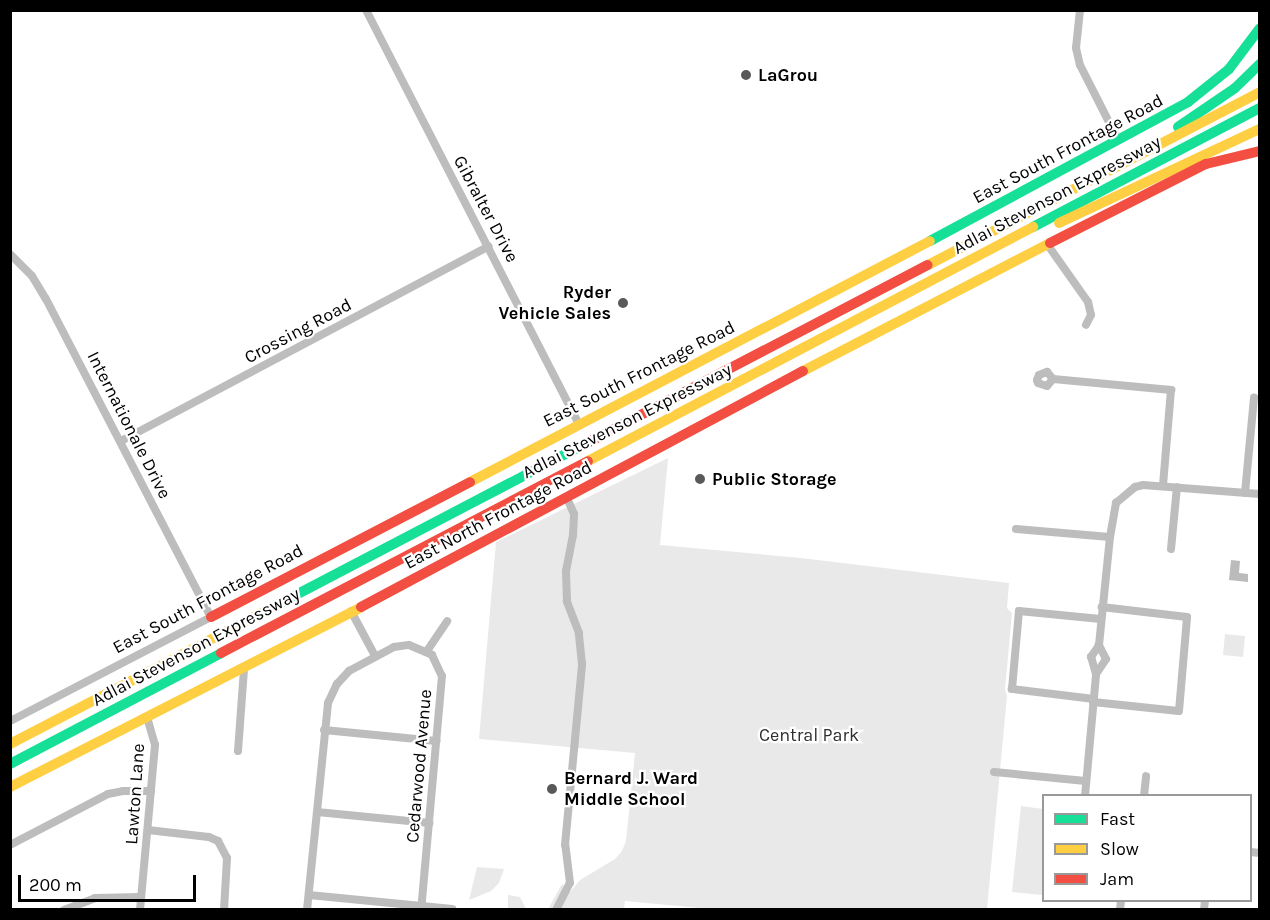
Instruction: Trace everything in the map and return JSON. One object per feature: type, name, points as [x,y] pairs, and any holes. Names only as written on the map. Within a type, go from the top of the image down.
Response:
[{"type":"main road","name":"East South Frontage Road","points":[[211,617],[578,423],[785,318],[1188,102],[1229,69],[1260,28]]},
{"type":"main road","points":[[1148,150],[1181,124],[1235,88],[1260,64]]},
{"type":"main road","name":"Adlai Stevenson Expressway","points":[[10,744],[1260,92]]},
{"type":"main road","name":"Adlai Stevenson Expressway","points":[[10,764],[1260,108]]},
{"type":"main road","points":[[881,306],[960,274],[1114,195],[1260,129]]},
{"type":"main road","name":"East North Frontage Road","points":[[10,787],[244,669],[567,498],[810,365],[1047,244],[1206,164],[1260,151]]},
{"type":"street","name":"Gibralter Drive","points":[[366,10],[578,423]]},
{"type":"street","points":[[1080,10],[1076,48],[1080,65],[1118,140]]},
{"type":"street","points":[[1047,244],[1088,303],[1091,315],[1086,325]]},
{"type":"street","name":"Crossing Road","points":[[121,441],[489,246]]},
{"type":"street","name":"Internationale Drive","points":[[10,254],[32,276],[46,298],[211,617]]},
{"type":"street","points":[[1053,379],[1171,390],[1163,485]]},
{"type":"street","points":[[1245,493],[1254,397]]},
{"type":"street","points":[[1085,794],[1096,674],[1091,657],[1099,645],[1113,510],[1121,497],[1143,484],[1260,494]]},
{"type":"street","points":[[1171,549],[1177,487]]},
{"type":"street","points":[[556,909],[570,883],[565,845],[582,664],[579,633],[567,601],[566,571],[573,535],[574,514],[567,498]]},
{"type":"street","points":[[1016,530],[1110,537]]},
{"type":"street","points":[[1101,619],[1019,611],[1012,690],[1179,711],[1187,616],[1102,607]]},
{"type":"street","points":[[351,611],[375,656]]},
{"type":"street","name":"East South Frontage Road","points":[[10,721],[211,617]]},
{"type":"street","points":[[308,909],[324,730],[328,703],[337,684],[349,671],[400,645],[427,651],[447,621]]},
{"type":"street","points":[[1096,674],[1106,659],[1099,645]]},
{"type":"street","name":"Cedarwood Avenue","points":[[421,908],[442,676],[437,661],[427,651]]},
{"type":"street","points":[[238,751],[244,669]]},
{"type":"street","name":"Lawton Lane","points":[[140,909],[155,745],[147,717]]},
{"type":"street","points":[[324,730],[436,741]]},
{"type":"street","points":[[994,772],[1086,781]]},
{"type":"street","points":[[1144,794],[1146,776]]},
{"type":"street","points":[[10,845],[108,794],[123,791],[151,791]]},
{"type":"street","points":[[317,812],[429,823]]},
{"type":"street","points":[[148,830],[209,837],[218,841],[227,858],[224,909]]},
{"type":"street","points":[[309,896],[421,908],[452,909]]},
{"type":"street","points":[[64,909],[95,898],[141,897]]},
{"type":"green space","name":"Central Park","points":[[668,458],[660,545],[801,558],[1009,583],[1007,608],[1012,613],[1005,689],[1007,696],[987,909],[721,910],[625,901],[624,909],[548,909],[562,884],[570,892],[580,880],[615,859],[622,851],[626,841],[635,753],[479,739],[496,542]]},
{"type":"green space","points":[[1225,634],[1245,636],[1243,657],[1223,655]]},
{"type":"green space","points":[[1021,806],[1042,809],[1042,895],[1012,892]]},
{"type":"green space","points":[[477,867],[504,869],[499,883],[491,891],[469,900]]},
{"type":"green space","points":[[508,895],[520,897],[526,909],[508,909]]},
{"type":"shaded area","points":[[1231,560],[1240,561],[1239,573],[1248,574],[1248,582],[1229,580]]},
{"type":"traffic: fast","points":[[930,241],[1188,102],[1229,69],[1260,28]]},
{"type":"traffic: fast","points":[[1178,127],[1235,88],[1260,64]]},
{"type":"traffic: fast","points":[[1033,227],[1260,108]]},
{"type":"traffic: fast","points":[[269,609],[589,442]]},
{"type":"traffic: fast","points":[[10,764],[221,653]]},
{"type":"traffic: slow","points":[[928,265],[1260,92]]},
{"type":"traffic: slow","points":[[1059,223],[1260,129]]},
{"type":"traffic: slow","points":[[588,461],[1033,227]]},
{"type":"traffic: slow","points":[[470,482],[930,241]]},
{"type":"traffic: slow","points":[[803,371],[1050,243]]},
{"type":"traffic: slow","points":[[10,787],[361,607]]},
{"type":"traffic: slow","points":[[10,744],[269,609]]},
{"type":"traffic: jam","points":[[1050,243],[1206,164],[1260,151]]},
{"type":"traffic: jam","points":[[589,442],[928,265]]},
{"type":"traffic: jam","points":[[361,607],[803,371]]},
{"type":"traffic: jam","points":[[221,653],[588,461]]},
{"type":"traffic: jam","points":[[211,617],[470,482]]},
{"type":"place","name":"LaGrou","points":[[746,75]]},
{"type":"place","name":"Ryder Vehicle Sales","points":[[623,303]]},
{"type":"place","name":"Public Storage","points":[[700,479]]},
{"type":"place","name":"Bernard J. Ward Middle School","points":[[552,789]]}]
